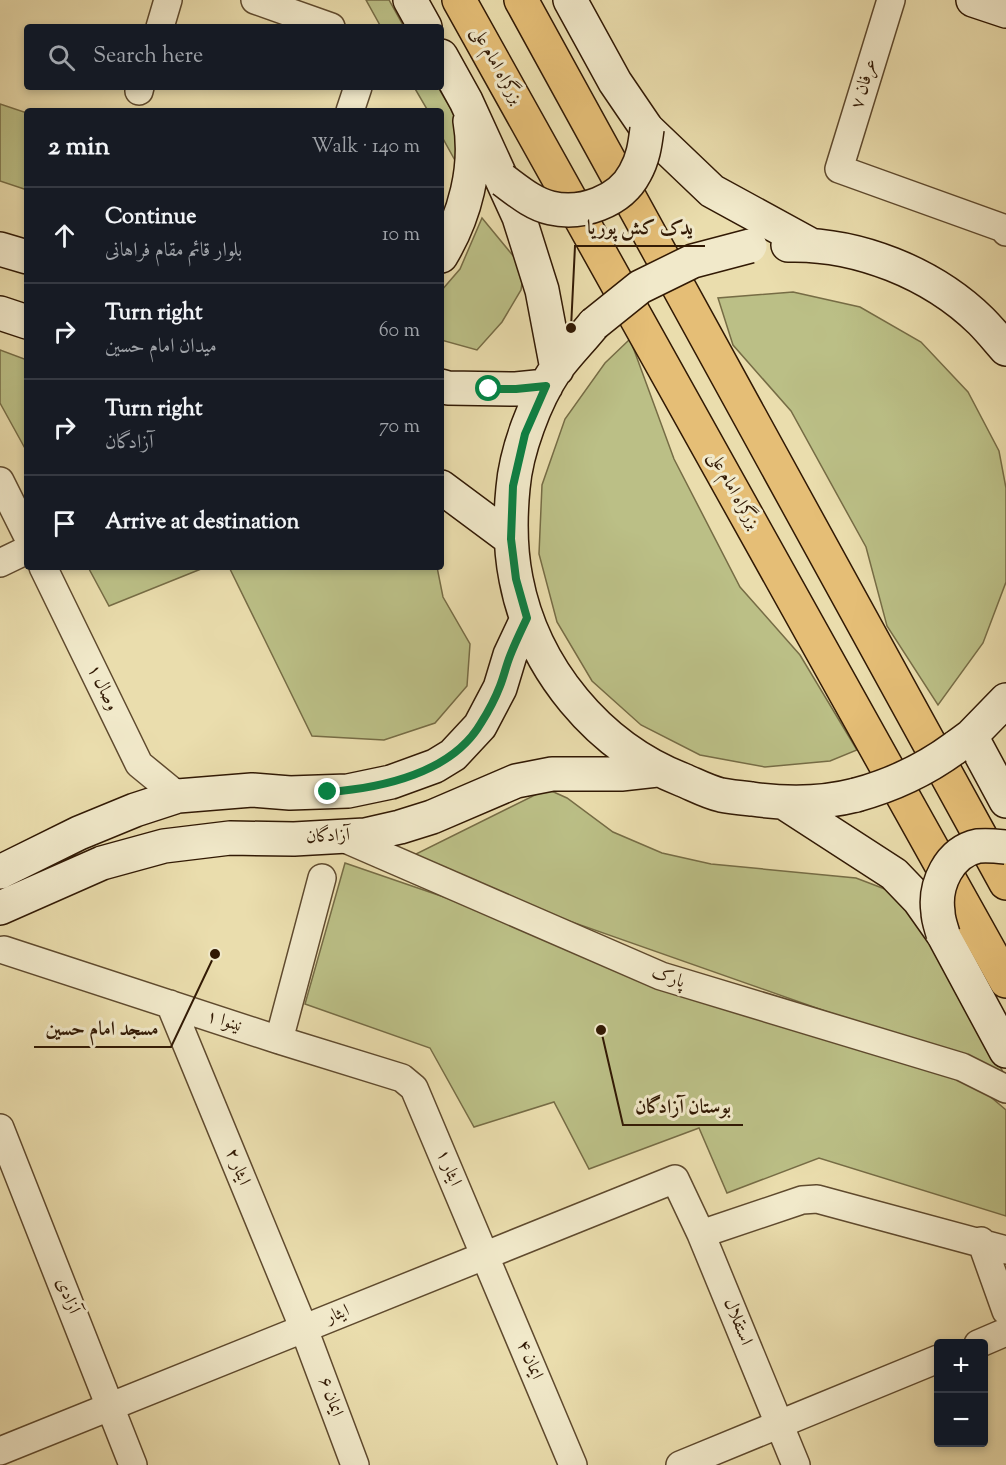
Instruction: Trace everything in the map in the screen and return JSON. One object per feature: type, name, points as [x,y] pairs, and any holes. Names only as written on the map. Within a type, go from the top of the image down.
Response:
[{"type":"highway","name":"بزرگراه امام علی","points":[[459,0],[1006,981]]},
{"type":"highway","points":[[521,0],[1006,883]]},
{"type":"main road","points":[[410,0],[423,24]]},
{"type":"main road","points":[[570,0],[615,82],[647,129],[712,191],[809,244]]},
{"type":"main road","points":[[973,0],[1006,11]]},
{"type":"main road","points":[[444,61],[466,101],[519,217],[542,291],[552,377]]},
{"type":"main road","points":[[444,250],[460,219],[467,194],[472,148],[471,124],[466,101]]},
{"type":"main road","points":[[503,180],[528,198],[550,208],[574,210],[598,205],[619,193],[635,175],[644,153],[647,129]]},
{"type":"main road","points":[[1005,703],[964,742],[930,766],[885,787],[836,800],[786,804],[719,795],[657,770],[614,742],[578,706],[548,664],[527,618],[516,579],[511,539],[513,486],[525,434],[552,377],[594,324],[640,287],[693,261],[750,246],[809,244],[856,252],[901,268],[943,291],[981,320],[1006,349]]},
{"type":"main road","points":[[0,249],[24,256]]},
{"type":"main road","points":[[0,313],[24,321]]},
{"type":"main road","points":[[444,387],[516,389],[552,377]]},
{"type":"main road","points":[[444,489],[511,539]]},
{"type":"main road","points":[[0,872],[79,833],[177,796],[252,790],[290,793],[348,791],[391,782],[435,766],[453,755],[480,726],[500,688],[510,655],[527,618]]},
{"type":"main road","points":[[964,742],[1006,801]]},
{"type":"main road","name":"آزادگان","points":[[0,908],[102,863],[164,846],[230,838],[294,839],[365,835],[432,817],[516,781],[552,774],[586,775],[657,770]]},
{"type":"main road","points":[[786,804],[894,874],[919,900],[943,934],[1006,1051]]},
{"type":"main road","points":[[943,934],[937,896],[941,879],[949,865],[976,846],[1006,847]]},
{"type":"street","points":[[161,24],[168,0]]},
{"type":"street","points":[[255,0],[323,24]]},
{"type":"street","name":"عرفان ۷","points":[[891,0],[840,169],[1005,226]]},
{"type":"street","points":[[351,108],[357,90]]},
{"type":"street","points":[[0,481],[24,529]]},
{"type":"street","points":[[0,563],[24,551]]},
{"type":"street","name":"وصال ۱","points":[[44,570],[139,764],[177,796]]},
{"type":"street","name":"پارک","points":[[340,837],[661,976],[962,1067],[1006,1089]]},
{"type":"street","points":[[279,1040],[322,878]]},
{"type":"street","name":"نینوا ۱","points":[[4,950],[409,1082]]},
{"type":"street","name":"ایثار ۲","points":[[170,1004],[304,1329]]},
{"type":"street","name":"ایثار ۱","points":[[409,1082],[414,1088],[485,1256]]},
{"type":"street","name":"آزادی","points":[[0,1128],[133,1465]]},
{"type":"street","name":"ایثار","points":[[0,1451],[675,1179]]},
{"type":"street","name":"استقلال","points":[[675,1179],[701,1234],[795,1465]]},
{"type":"street","points":[[701,1234],[802,1200],[817,1198],[993,1246],[1006,1311]]},
{"type":"street","name":"ایمان ۴","points":[[485,1256],[573,1465]]},
{"type":"street","name":"ایمان ۶","points":[[304,1329],[355,1465]]},
{"type":"street","points":[[988,1340],[1006,1332]]},
{"type":"street","points":[[680,1465],[934,1361]]},
{"type":"green space","points":[[366,0],[389,0],[402,24],[379,24]]},
{"type":"green space","points":[[416,90],[440,90],[465,133],[457,164],[444,140],[444,108],[426,108]]},
{"type":"green space","points":[[0,104],[24,112],[24,189],[0,181]]},
{"type":"green space","points":[[482,218],[524,269],[521,290],[502,322],[477,350],[444,341],[444,288],[460,269]]},
{"type":"green space","points":[[793,292],[860,307],[921,342],[968,392],[999,451],[1006,488],[1006,582],[983,643],[938,705],[887,626],[866,547],[791,411],[733,345],[718,298]]},
{"type":"green space","points":[[630,339],[674,459],[740,587],[800,655],[857,750],[830,761],[765,767],[700,755],[641,725],[592,681],[557,622],[539,554],[542,485],[565,419],[605,363]]},
{"type":"green space","points":[[0,350],[24,359],[24,447],[0,403]]},
{"type":"green space","points":[[90,570],[199,570],[109,606]]},
{"type":"green space","points":[[230,570],[438,570],[443,597],[470,644],[467,686],[435,723],[384,740],[312,736]]},
{"type":"green space","points":[[547,789],[567,798],[613,832],[662,853],[711,864],[856,878],[890,891],[925,926],[1004,1074],[413,866],[416,854]]},
{"type":"green space","points":[[345,863],[508,919],[636,980],[771,1011],[973,1082],[1006,1110],[1006,1216],[819,1158],[727,1193],[699,1128],[589,1169],[554,1102],[474,1127],[430,1048],[305,1004]]},
{"type":"place","name":"یدک کش پوریا","points":[[571,328]]},
{"type":"place","name":"مسجد امام حسین","points":[[215,954]]},
{"type":"place","name":"بوستان آزادگان","points":[[601,1030]]},
{"type":"route","points":[[328,792],[348,791],[391,782],[435,766],[453,755],[480,726],[500,688],[510,655],[527,618],[516,579],[511,539],[513,486],[525,434],[546,386],[489,389]]}]
